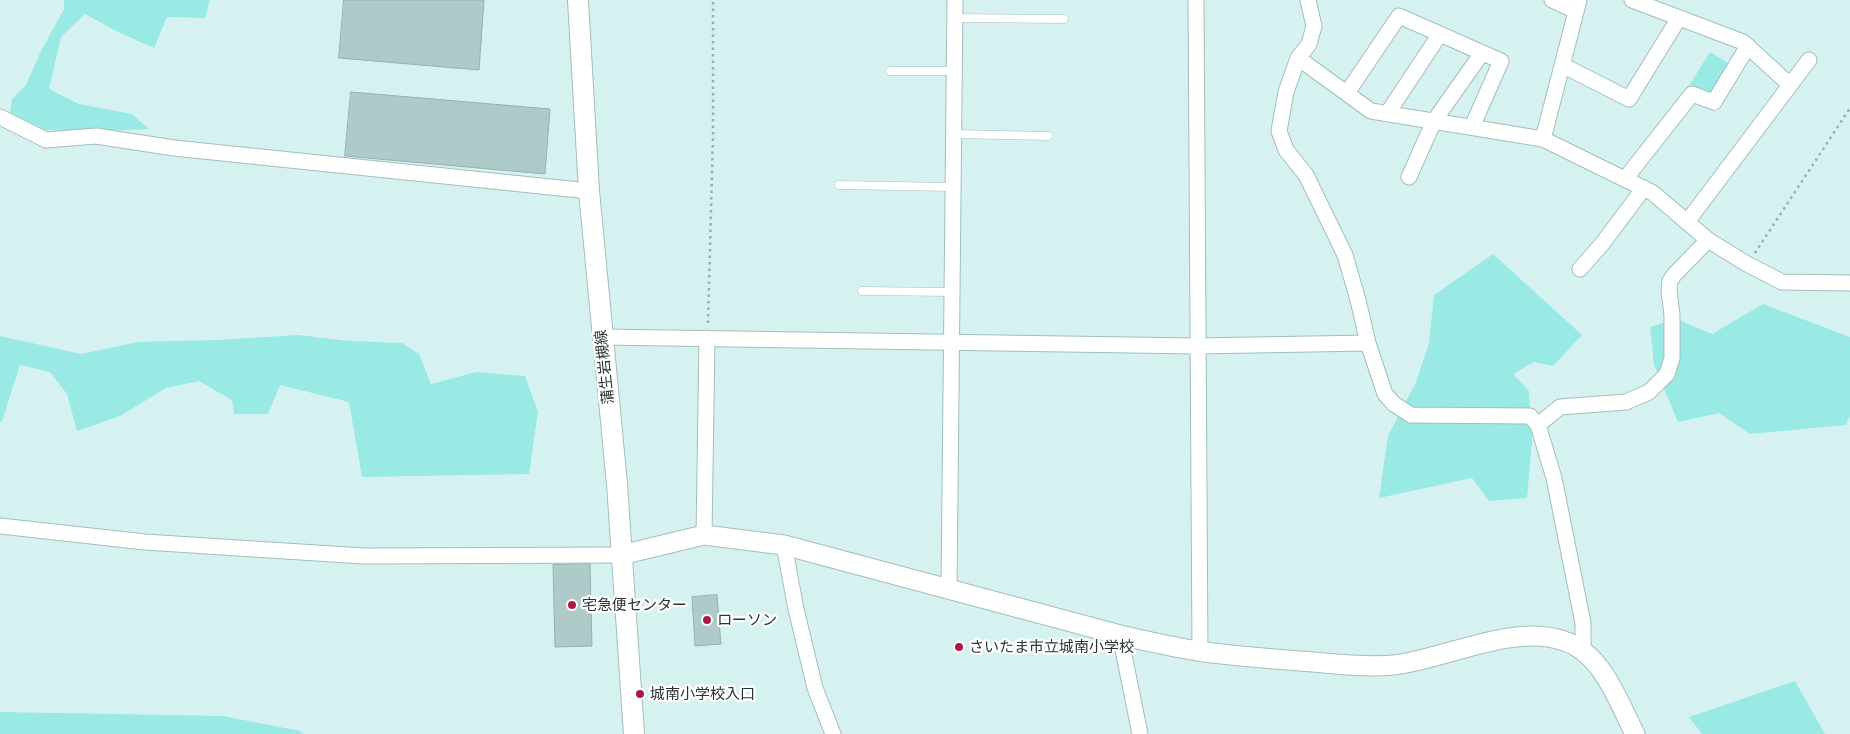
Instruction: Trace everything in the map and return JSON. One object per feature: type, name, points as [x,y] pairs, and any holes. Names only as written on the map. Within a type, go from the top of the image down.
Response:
[{"type":"main road","name":"蒲生岩槻線","points":[[578,0],[589,191],[617,484],[634,734]]},
{"type":"street","points":[[950,589],[954,0]]},
{"type":"street","points":[[1196,0],[1200,652]]},
{"type":"street","points":[[1308,0],[1314,26],[1309,44],[1298,58],[1286,92],[1279,131],[1286,150],[1306,175],[1346,255],[1368,343],[1385,394],[1394,404],[1411,415],[1530,416],[1538,425],[1556,488],[1583,623],[1583,650]]},
{"type":"street","points":[[1543,139],[1578,5],[1552,0]]},
{"type":"street","points":[[1632,0],[1743,42],[1790,85]]},
{"type":"street","points":[[1347,94],[1399,16],[1501,61],[1472,127]]},
{"type":"street","points":[[1562,65],[1629,99],[1679,18]]},
{"type":"street","points":[[1387,114],[1440,34]]},
{"type":"street","points":[[1625,179],[1692,94],[1714,102],[1748,46]]},
{"type":"street","points":[[1409,177],[1434,121],[1482,53]]},
{"type":"street","points":[[1298,58],[1370,111],[1543,139],[1653,193],[1708,240],[1747,264],[1782,282],[1850,283]]},
{"type":"street","points":[[1686,222],[1809,60]]},
{"type":"street","points":[[0,117],[46,140],[96,136],[174,148],[589,191]]},
{"type":"street","points":[[1580,270],[1644,188]]},
{"type":"street","points":[[1538,425],[1560,407],[1626,402],[1649,392],[1667,374],[1672,358],[1670,281],[1674,274],[1708,240]]},
{"type":"street","points":[[602,337],[1197,346],[1368,343]]},
{"type":"street","points":[[704,535],[707,338]]},
{"type":"street","points":[[0,526],[144,542],[363,556],[622,555],[704,535],[784,545],[1120,635],[1200,652],[1371,666],[1395,665],[1510,638],[1542,636],[1565,641],[1583,650],[1600,668],[1635,734]]},
{"type":"street","points":[[784,545],[796,609],[814,681],[833,734]]},
{"type":"street","points":[[1120,635],[1140,734]]},
{"type":"lane","points":[[954,18],[1064,19]]},
{"type":"lane","points":[[890,71],[954,71]]},
{"type":"lane","points":[[954,134],[1048,136]]},
{"type":"lane","points":[[839,185],[953,187]]},
{"type":"lane","points":[[862,291],[953,292]]},
{"type":"path","points":[[707,338],[713,137],[713,0]]},
{"type":"path","points":[[1747,264],[1850,108]]},
{"type":"shaded area","points":[[64,0],[210,0],[205,18],[167,17],[154,48],[118,32],[85,14],[61,37],[49,89],[79,104],[132,114],[149,129],[46,130],[10,113],[12,99],[26,85],[40,53],[64,9]]},
{"type":"shaded area","points":[[1710,52],[1728,63],[1709,95],[1690,84]]},
{"type":"shaded area","points":[[1493,254],[1582,335],[1553,366],[1534,362],[1513,374],[1529,391],[1532,441],[1527,498],[1489,501],[1472,478],[1379,498],[1388,436],[1416,382],[1429,343],[1434,295]]},
{"type":"shaded area","points":[[1763,304],[1850,337],[1850,415],[1846,425],[1750,434],[1719,413],[1678,422],[1654,365],[1650,327],[1676,319],[1712,334]]},
{"type":"shaded area","points":[[298,335],[350,341],[402,343],[419,354],[431,384],[476,372],[525,376],[538,412],[529,474],[362,477],[349,402],[280,385],[268,414],[234,414],[232,400],[199,381],[166,388],[120,416],[77,431],[67,394],[50,372],[20,365],[2,421],[0,422],[0,336],[81,354],[138,342]]},
{"type":"shaded area","points":[[1795,681],[1825,734],[1702,734],[1689,717]]},
{"type":"shaded area","points":[[0,712],[223,716],[300,731],[304,734],[0,734]]},
{"type":"building","points":[[344,0],[484,0],[479,70],[339,58]]},
{"type":"building","points":[[351,92],[550,109],[545,174],[345,156]]},
{"type":"building","points":[[590,564],[592,646],[555,647],[553,565]]},
{"type":"building","points":[[717,595],[721,644],[695,646],[692,597]]},
{"type":"place","name":"宅急便センター","points":[[572,605]]},
{"type":"place","name":"ローソン","points":[[707,620]]},
{"type":"place","name":"さいたま市立城南小学校","points":[[959,647]]},
{"type":"place","name":"城南小学校入口","points":[[640,694]]}]
